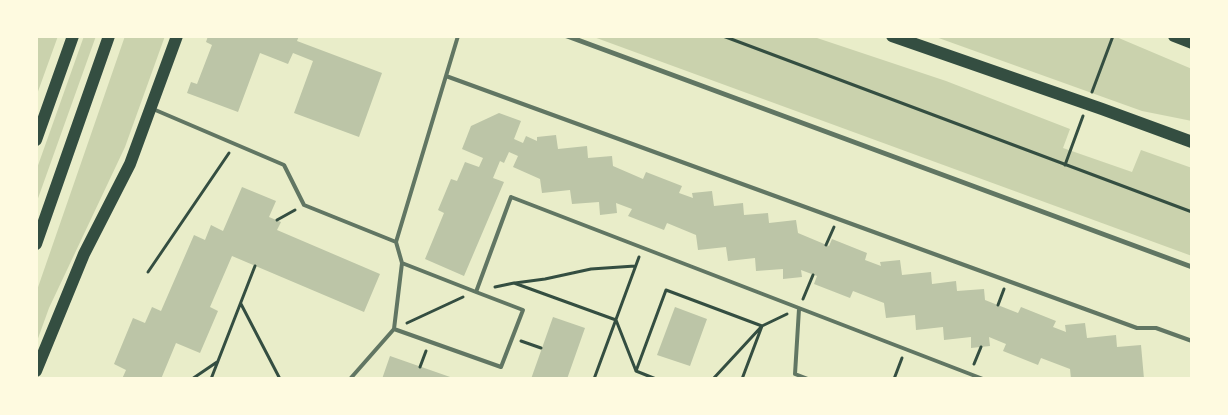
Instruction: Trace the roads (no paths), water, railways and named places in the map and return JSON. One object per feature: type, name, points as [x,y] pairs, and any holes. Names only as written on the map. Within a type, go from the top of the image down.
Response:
[{"type":"main road","points":[[36,140],[73,36]]},
{"type":"main road","points":[[36,244],[109,36]]},
{"type":"main road","points":[[36,371],[84,254],[130,164],[177,36]]},
{"type":"main road","points":[[892,36],[1192,142]]},
{"type":"main road","points":[[1174,36],[1192,43]]},
{"type":"street","points":[[567,36],[1192,267]]},
{"type":"lane","points":[[350,379],[394,329],[402,263],[396,242],[458,36]]},
{"type":"lane","points":[[446,76],[1007,282],[1137,328],[1156,328],[1192,340]]},
{"type":"lane","points":[[151,108],[284,165],[304,204],[396,242]]},
{"type":"lane","points":[[476,292],[511,197],[983,379]]},
{"type":"lane","points":[[394,329],[501,368],[522,310],[402,263]]},
{"type":"lane","points":[[799,309],[795,374],[808,379]]}]
